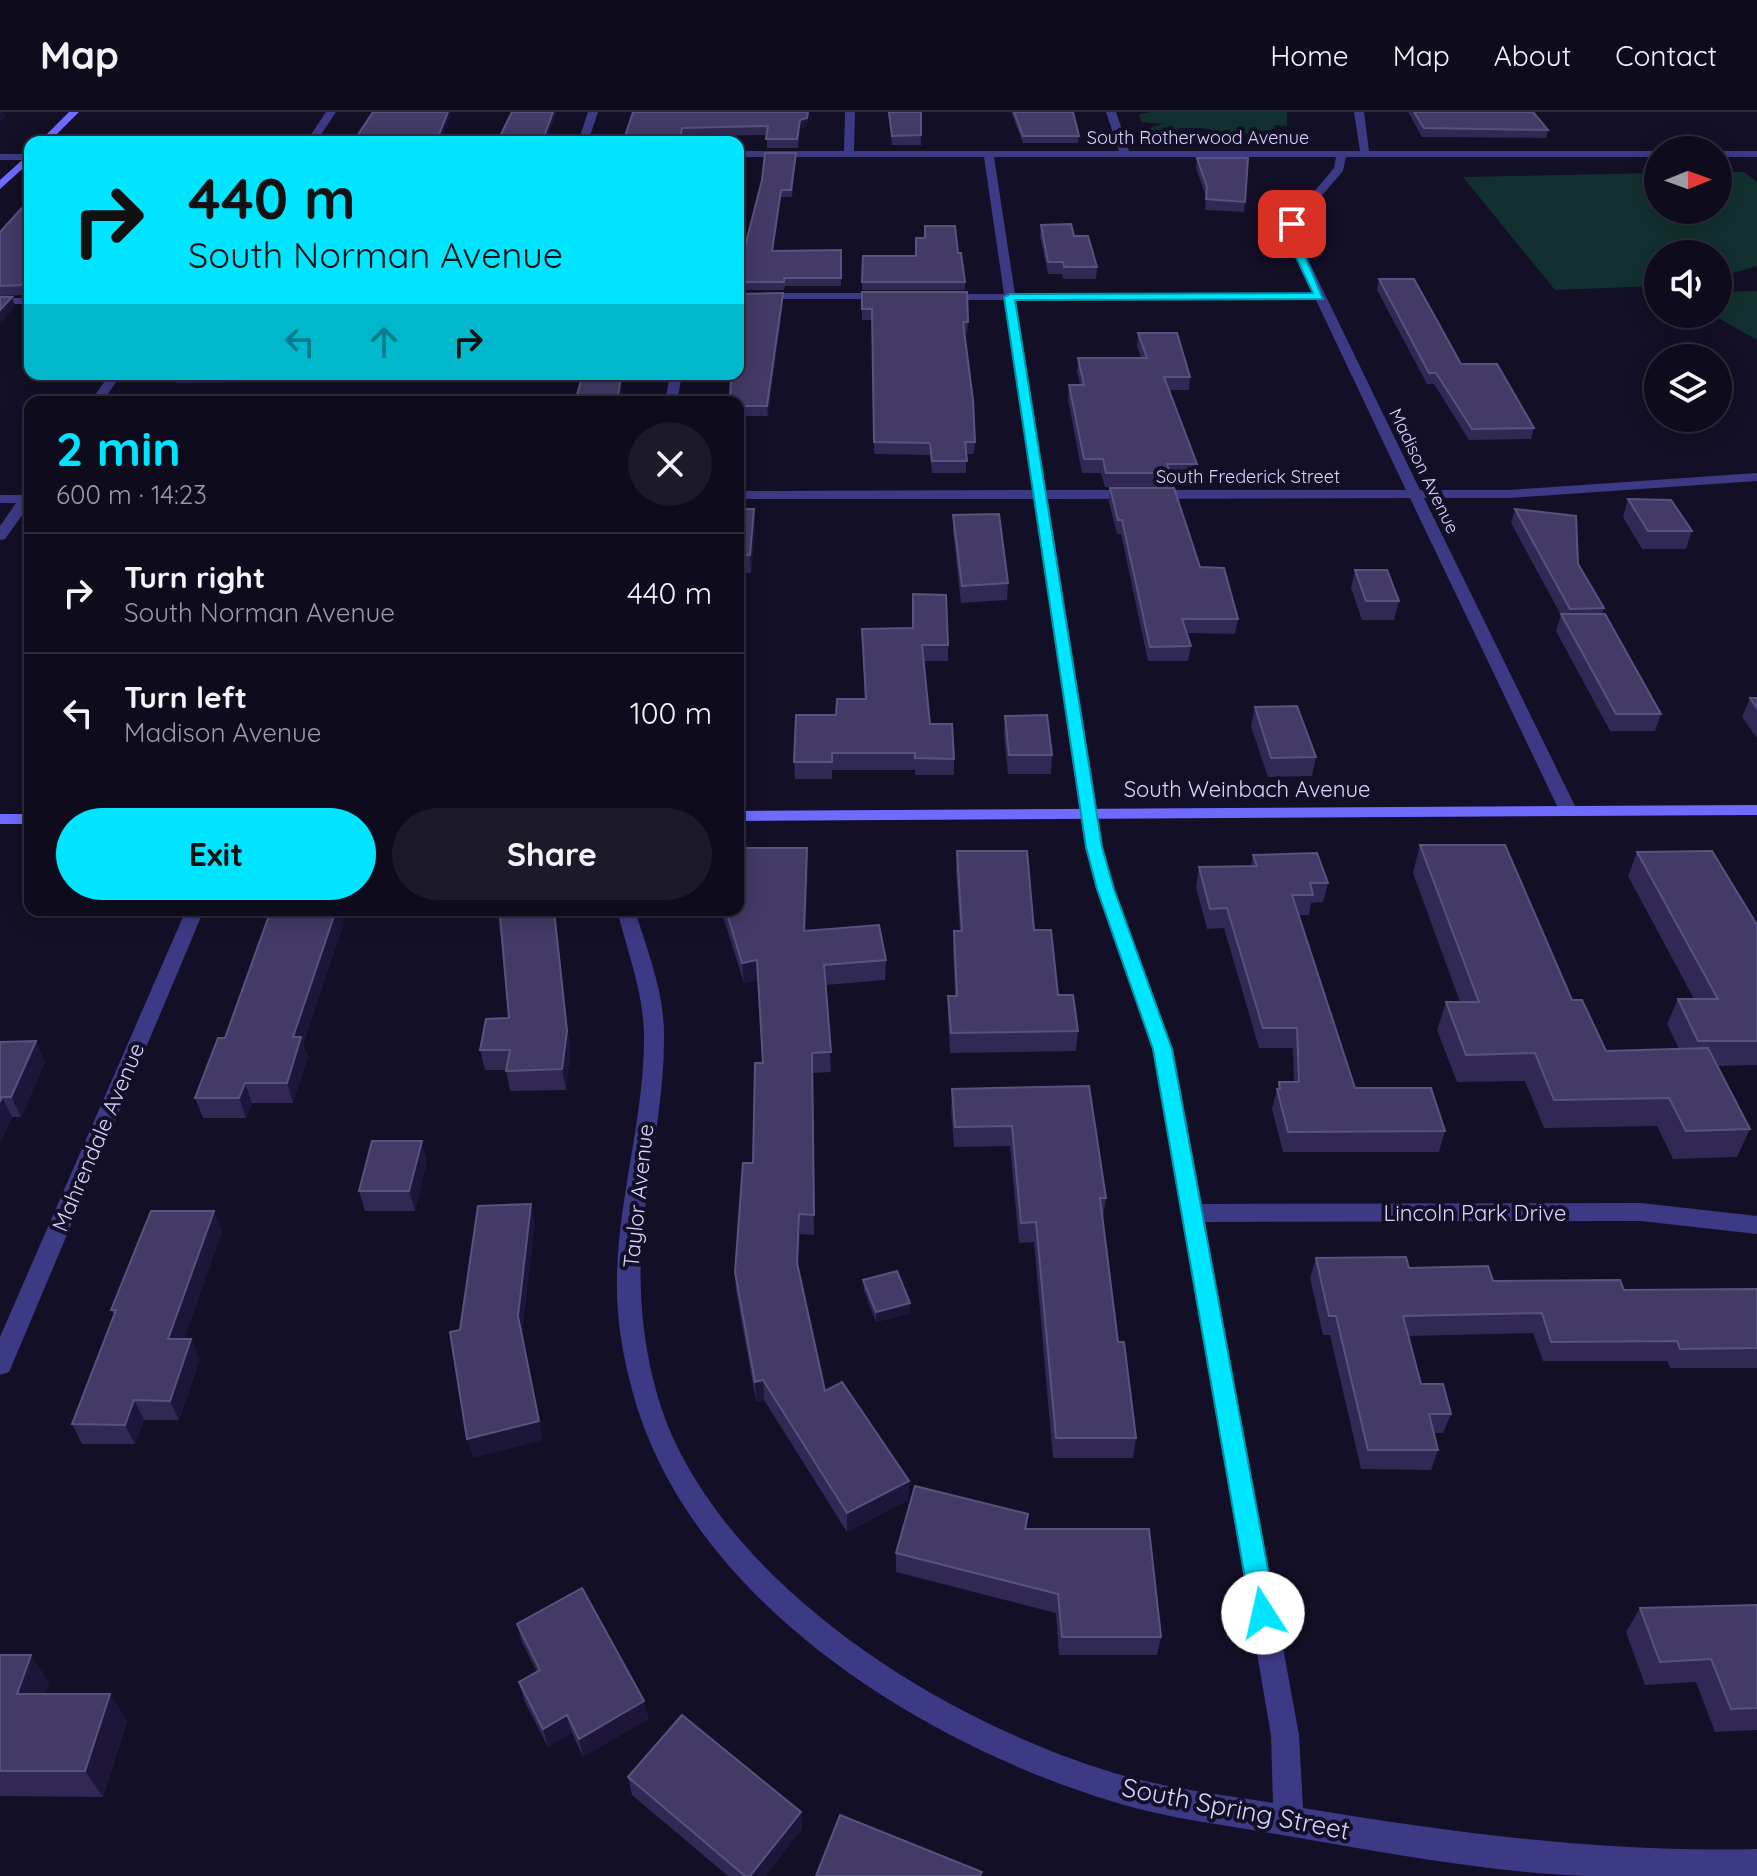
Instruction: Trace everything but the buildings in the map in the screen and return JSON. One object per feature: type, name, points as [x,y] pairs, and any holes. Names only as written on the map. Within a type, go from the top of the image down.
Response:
[{"type":"street","points":[[50,136],[74,112]]},
{"type":"street","points":[[315,136],[331,112]]},
{"type":"street","points":[[585,136],[593,112]]},
{"type":"street","points":[[849,153],[850,112]]},
{"type":"street","points":[[1111,112],[1125,154]]},
{"type":"street","points":[[1359,112],[1365,154]]},
{"type":"street","points":[[988,153],[1094,847],[1105,889],[1163,1049],[1285,1735],[1289,1821]]},
{"type":"street","name":"South Rotherwood Avenue","points":[[744,154],[1644,154]]},
{"type":"street","name":"Madison Avenue","points":[[1341,154],[1339,169],[1292,224],[1297,249],[1568,810]]},
{"type":"street","points":[[1732,154],[1757,154]]},
{"type":"street","points":[[0,157],[24,157]]},
{"type":"street","points":[[0,186],[24,163]]},
{"type":"street","points":[[744,296],[899,296]]},
{"type":"street","points":[[930,297],[1320,297]]},
{"type":"street","points":[[0,301],[24,301]]},
{"type":"street","name":"South Frederick Street","points":[[744,495],[1545,492],[1757,477]]},
{"type":"street","points":[[0,499],[24,497]]},
{"type":"street","points":[[0,536],[24,504]]},
{"type":"street","name":"South Weinbach Avenue","points":[[744,816],[1757,810]]},
{"type":"street","points":[[0,819],[24,819]]},
{"type":"street","name":"Mahrendale Avenue","points":[[0,1365],[192,916]]},
{"type":"street","name":"Taylor Avenue","points":[[628,916],[653,1014],[654,1035],[629,1258],[631,1335],[649,1409],[680,1477]]},
{"type":"street","name":"Lincoln Park Drive","points":[[1193,1213],[1641,1212],[1757,1225]]},
{"type":"street","name":"South Spring Street","points":[[680,1477],[694,1502],[761,1583],[801,1622],[848,1658],[931,1710],[1037,1760],[1130,1792],[1289,1821],[1514,1856],[1694,1871],[1757,1864]]},
{"type":"green space","points":[[1287,112],[1287,126],[1275,125],[1272,130],[1240,135],[1202,128],[1182,128],[1145,135],[1138,132],[1162,124],[1141,122],[1139,114]]},
{"type":"green space","points":[[1732,172],[1744,172],[1757,182],[1757,266],[1732,273],[1732,240],[1644,240],[1644,287],[1555,290],[1463,177],[1644,173],[1644,224],[1732,224]]},
{"type":"green space","points":[[1757,291],[1757,340],[1732,326],[1732,292]]},
{"type":"route","points":[[1263,1613],[1163,1049],[1105,889],[1094,847],[1010,297],[1320,297],[1297,249],[1292,224]]}]
